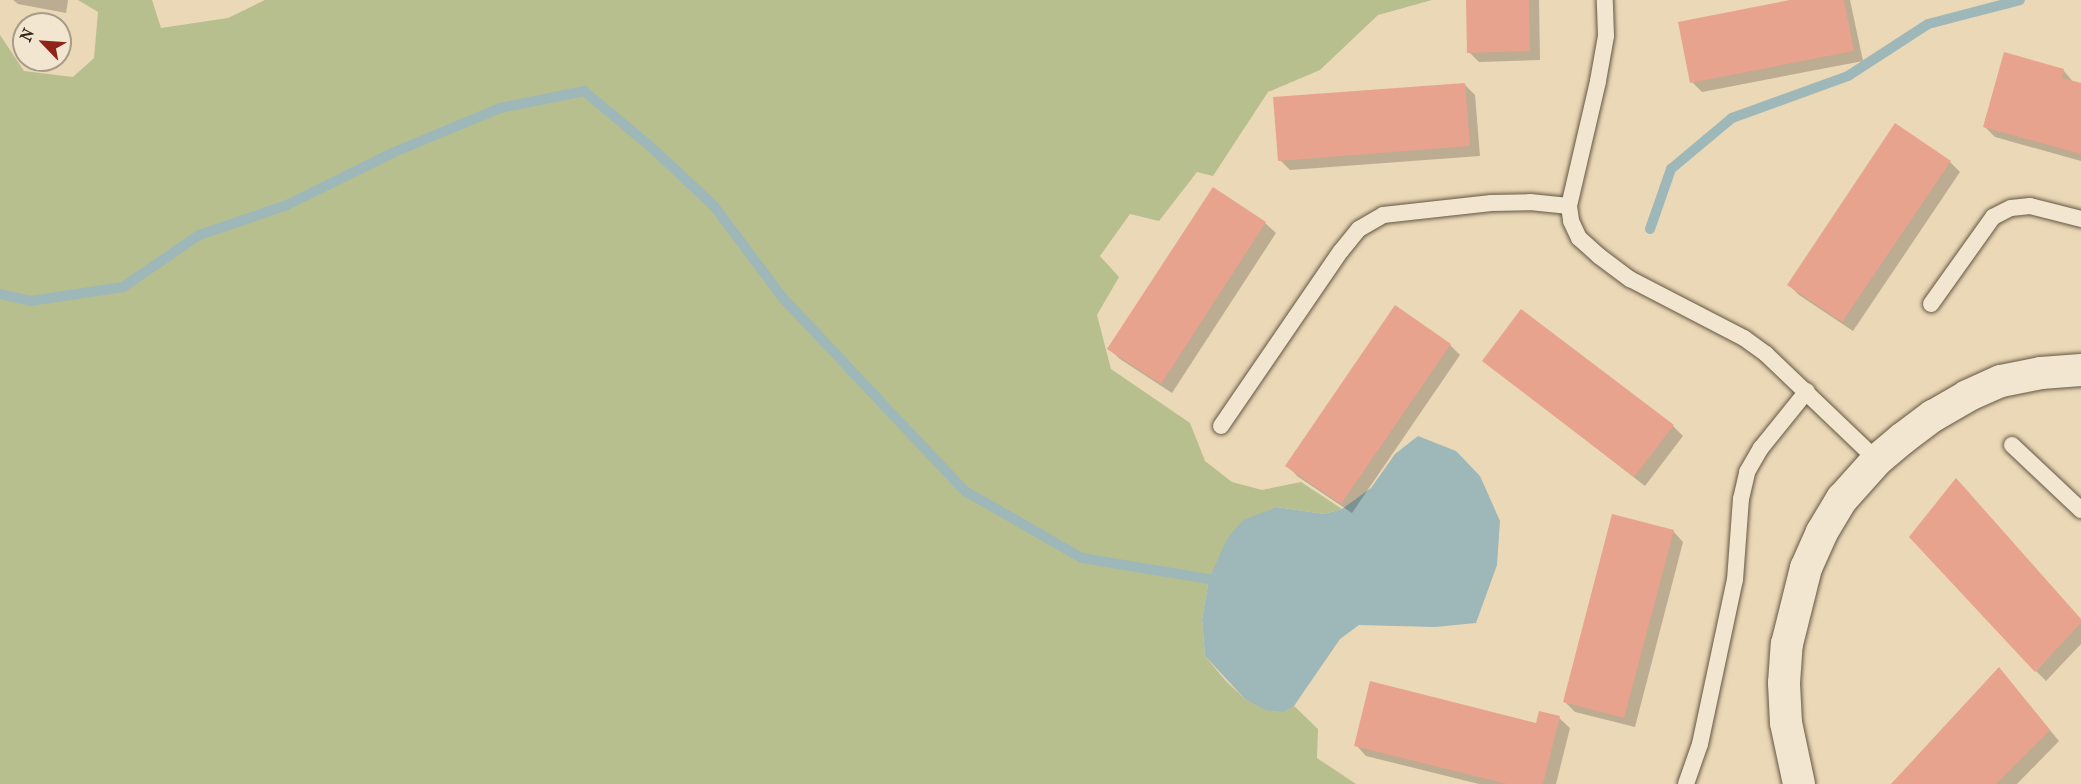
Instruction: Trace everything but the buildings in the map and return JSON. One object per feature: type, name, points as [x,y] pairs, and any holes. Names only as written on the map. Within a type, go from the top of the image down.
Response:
[{"type":"street","points":[[1799,784],[1786,723],[1784,683],[1786,644],[1806,568],[1822,532],[1842,499],[1878,460],[1933,416],[2001,381],[2040,373],[2081,370]]},
{"type":"lane","points":[[1605,0],[1606,36],[1569,206],[1571,221],[1580,238],[1599,256],[1630,279],[1744,338],[1766,354],[1878,460]]},
{"type":"lane","points":[[1221,426],[1341,251],[1359,229],[1383,215],[1411,211],[1491,203],[1569,206]]},
{"type":"lane","points":[[1931,304],[1993,217],[2011,208],[2030,206],[2081,219]]},
{"type":"lane","points":[[1686,784],[1700,744],[1735,580],[1741,499],[1747,472],[1761,448],[1807,391]]},
{"type":"lane","points":[[2012,445],[2081,510]]},
{"type":"green space","points":[[78,0],[152,0],[161,28],[228,18],[265,0],[1432,0],[1378,15],[1320,70],[1268,92],[1213,176],[1197,172],[1159,221],[1130,214],[1100,256],[1119,277],[1097,315],[1111,369],[1190,423],[1205,461],[1232,482],[1262,490],[1301,482],[1342,509],[1324,514],[1277,507],[1209,579],[1202,619],[1205,656],[1225,680],[1244,698],[1285,712],[1294,706],[1318,729],[1317,758],[1356,784],[0,784],[0,35],[12,53],[12,72],[73,77],[94,58],[98,12]]},
{"type":"water","points":[[1418,436],[1456,451],[1480,476],[1500,521],[1497,565],[1476,623],[1435,627],[1359,625],[1340,639],[1294,706],[1285,712],[1265,710],[1244,698],[1205,656],[1202,619],[1209,579],[1227,539],[1243,520],[1277,507],[1324,514],[1342,509],[1371,488],[1395,454]]},
{"type":"waterway","points":[[1650,229],[1671,169],[1732,118],[1848,76],[1928,24],[2020,0]]},
{"type":"waterway","points":[[0,294],[30,301],[123,287],[199,235],[287,205],[392,153],[500,108],[584,91],[650,146],[714,206],[782,297],[965,491],[1082,558],[1209,579]]}]
